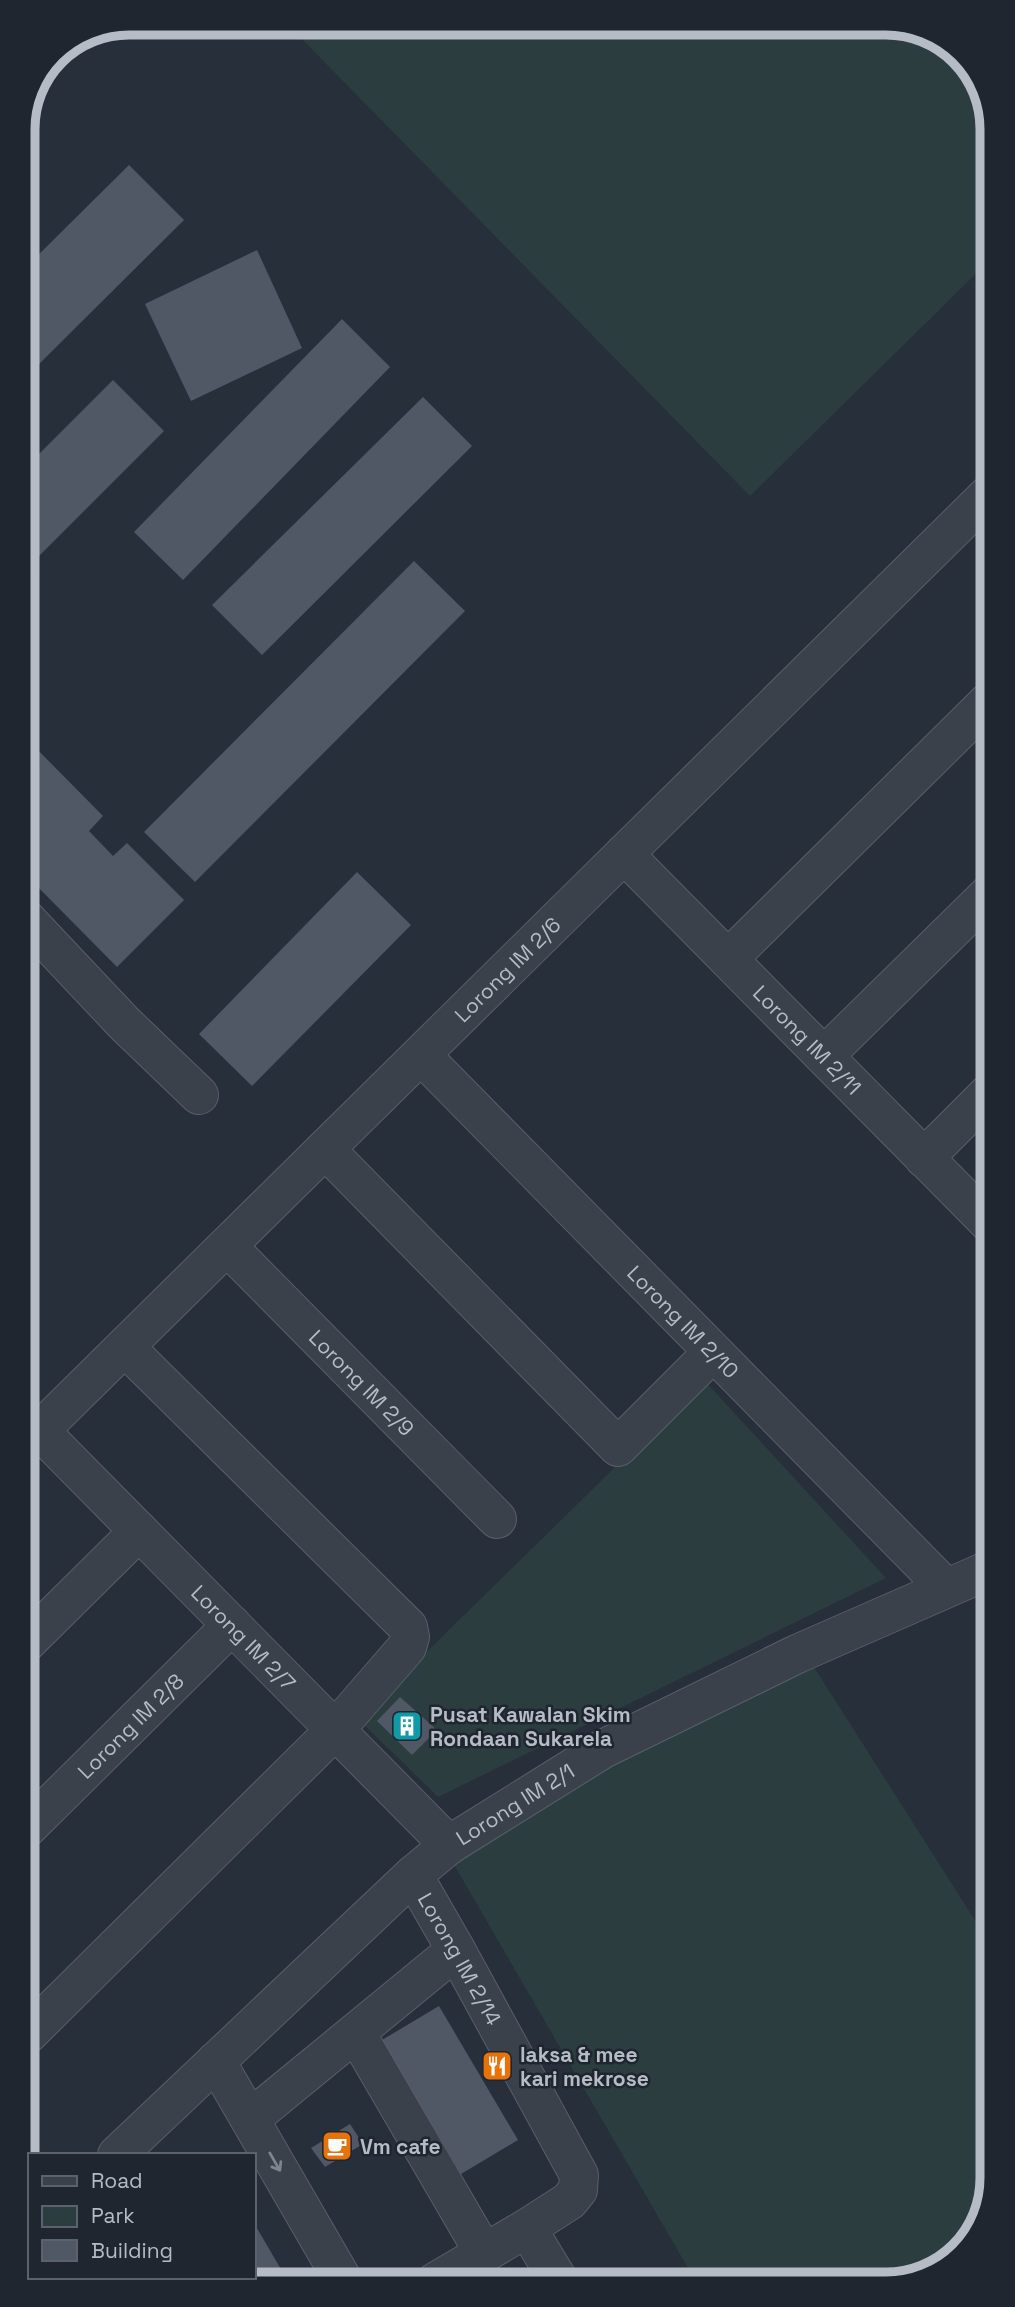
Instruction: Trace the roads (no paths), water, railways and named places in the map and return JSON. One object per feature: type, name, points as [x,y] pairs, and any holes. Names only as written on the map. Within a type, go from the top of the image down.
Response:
[{"type":"street","name":"Lorong IM 2/6","points":[[35,1436],[980,503]]},
{"type":"street","points":[[728,959],[980,710]]},
{"type":"street","name":"Lorong IM 2/11","points":[[624,854],[980,1214]]},
{"type":"street","points":[[824,1056],[980,903]]},
{"type":"street","points":[[35,929],[124,1023],[199,1095]]},
{"type":"street","name":"Lorong IM 2/10","points":[[421,1055],[946,1588]]},
{"type":"street","points":[[923,1157],[980,1102]]},
{"type":"street","points":[[325,1149],[618,1447],[713,1352]]},
{"type":"street","name":"Lorong IM 2/9","points":[[227,1246],[497,1519]]},
{"type":"street","points":[[35,2027],[335,1730],[407,1647],[410,1637],[408,1628],[125,1348]]},
{"type":"street","name":"Lorong IM 2/7","points":[[35,1440],[139,1531],[449,1845]]},
{"type":"street","points":[[35,1634],[139,1531]]},
{"type":"street","name":"Lorong IM 2/1","points":[[119,2153],[413,1875],[449,1845],[603,1749],[797,1654],[980,1573]]},
{"type":"street","name":"Lorong IM 2/8","points":[[35,1819],[232,1625]]},
{"type":"street","name":"Lorong IM 2/14","points":[[413,1875],[579,2175],[578,2190],[569,2201],[453,2272]]},
{"type":"street","points":[[250,2119],[456,1950]]},
{"type":"street","points":[[356,2033],[484,2253]]},
{"type":"street","points":[[216,2061],[338,2272]]},
{"type":"street","points":[[527,2228],[554,2272]]},
{"type":"place","name":"Pusat Kawalan Skim Rondaan Sukarela","points":[[407,1726]]},
{"type":"place","name":"laksa & mee kari mekrose","points":[[497,2066]]},
{"type":"place","name":"Vm cafe","points":[[337,2146]]}]
